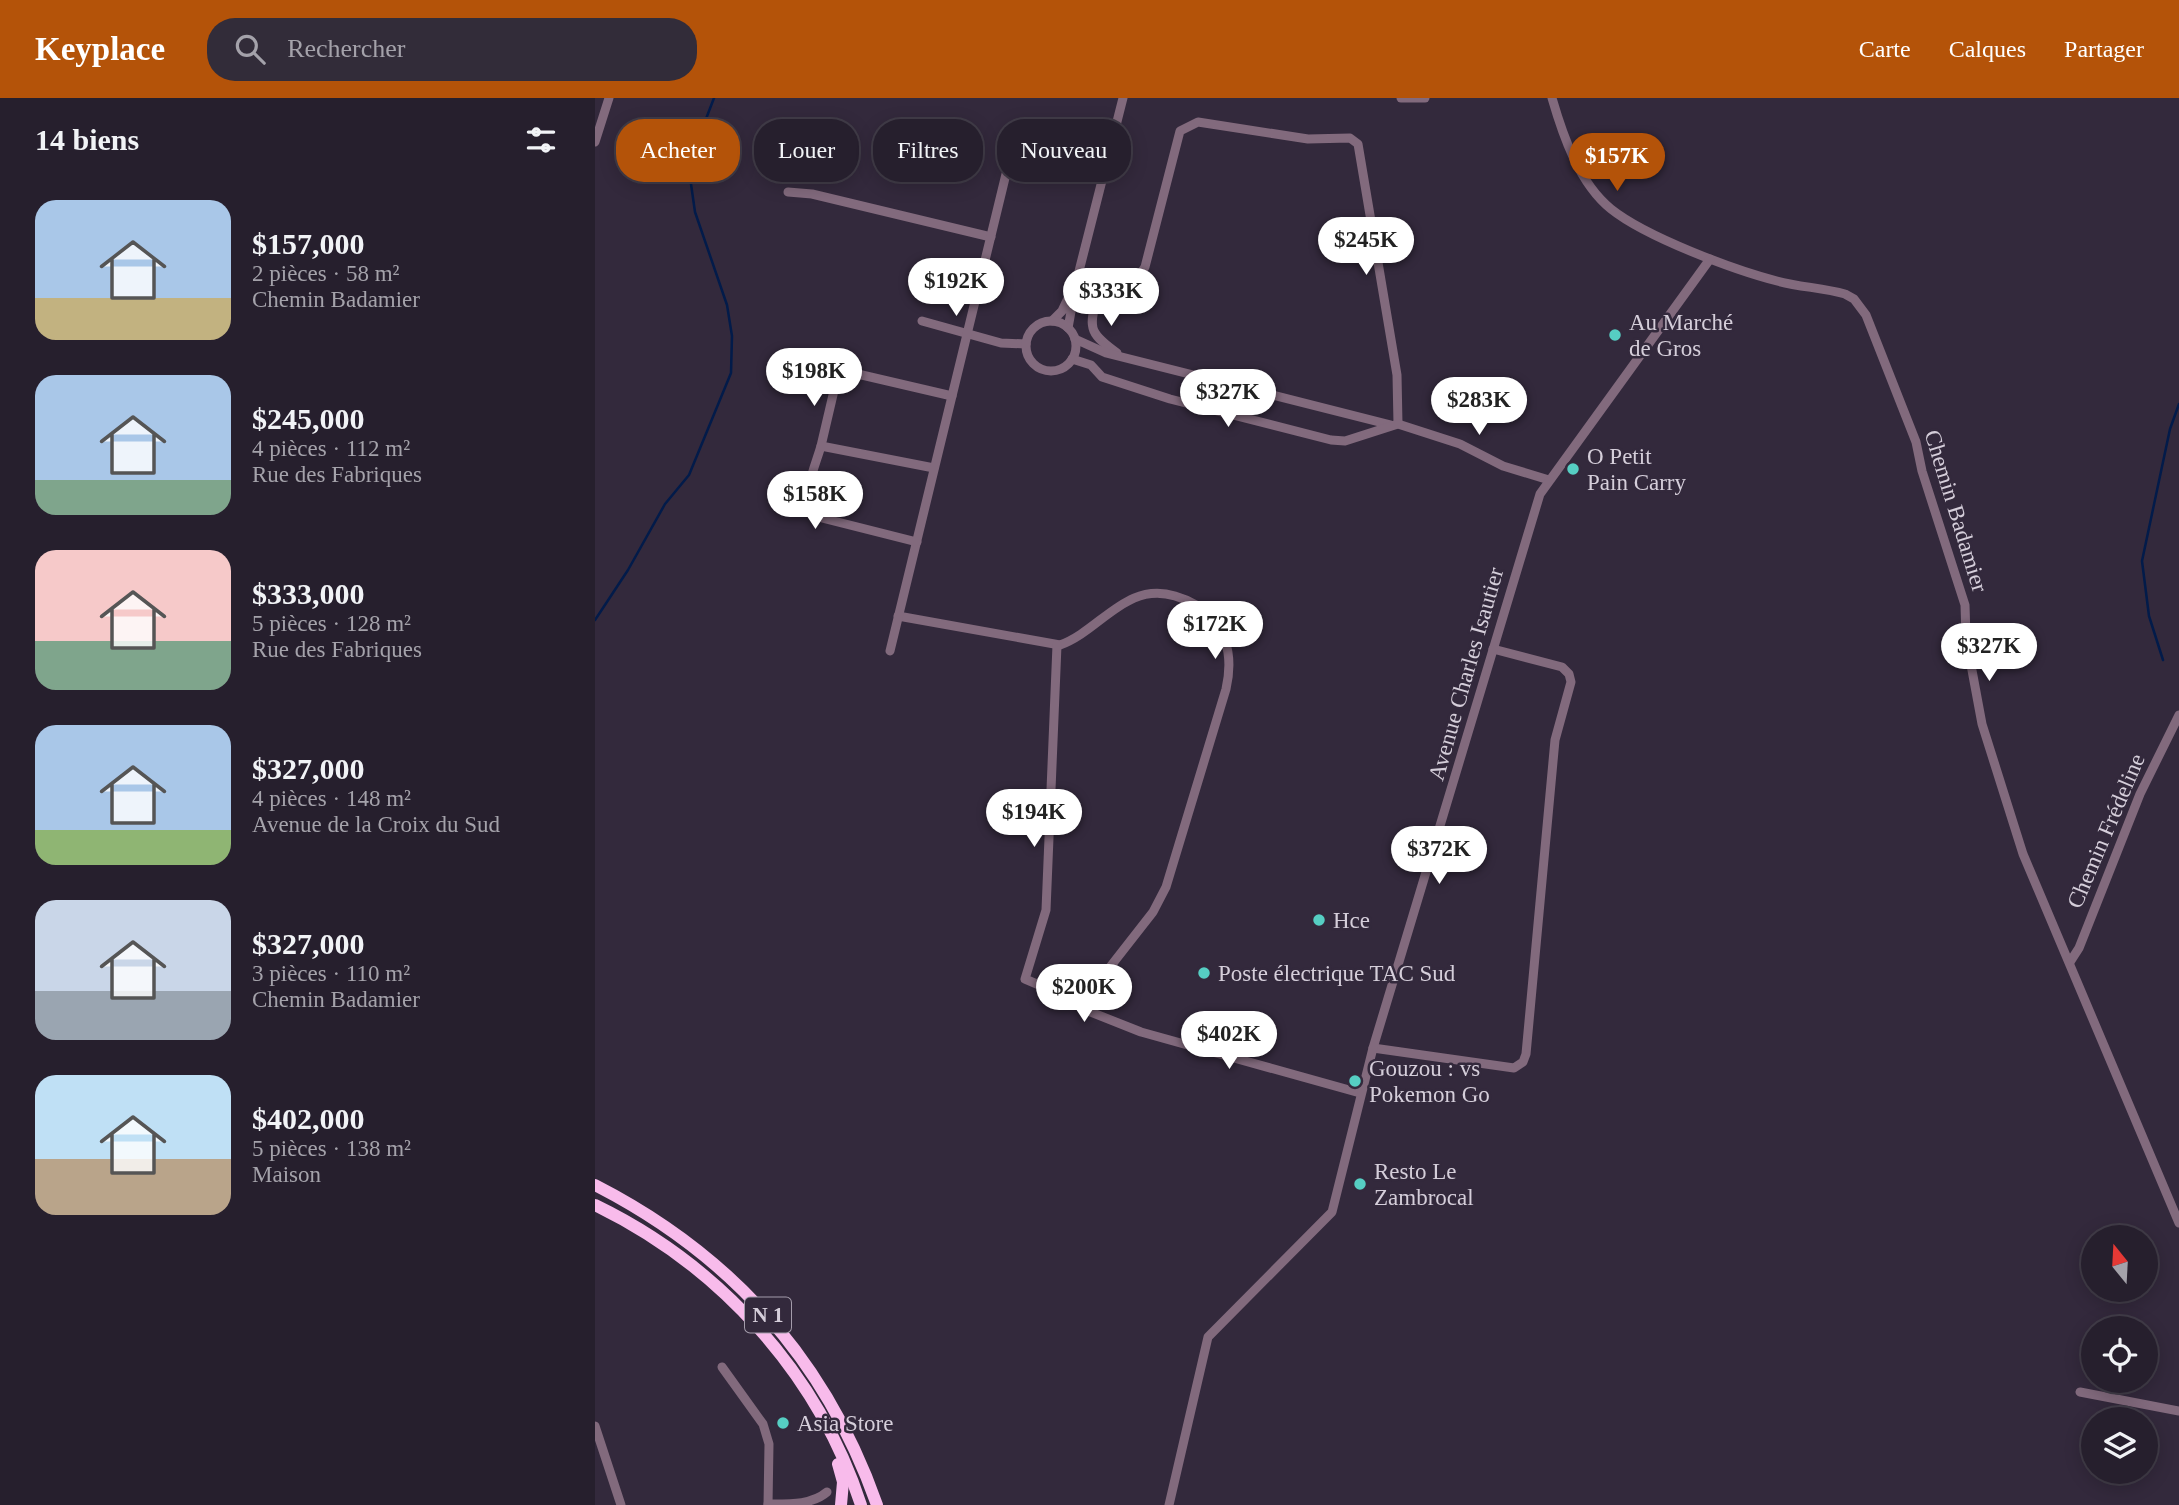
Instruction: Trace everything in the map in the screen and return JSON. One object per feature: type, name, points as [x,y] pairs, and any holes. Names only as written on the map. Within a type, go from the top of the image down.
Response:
[{"type":"highway","name":"N 1","points":[[595,1185],[672,1230],[733,1280],[776,1325],[813,1372],[843,1423],[877,1505]]},
{"type":"highway","name":"N 1","points":[[595,1205],[633,1224],[685,1259],[755,1326],[797,1375],[817,1406],[839,1450],[861,1505]]},
{"type":"highway","points":[[755,1326],[794,1381],[827,1437],[843,1482],[841,1505]]},
{"type":"street","points":[[595,142],[609,98]]},
{"type":"street","points":[[1068,327],[1077,279],[1123,98]]},
{"type":"street","points":[[1401,98],[1425,98]]},
{"type":"street","name":"Chemin Badamier","points":[[1552,98],[1569,148],[1601,199],[1622,217],[1710,259],[1775,281],[1845,294],[1854,299],[1866,315],[1916,442],[1922,471],[1965,605],[1966,638],[1982,724],[2023,855],[2179,1223]]},
{"type":"street","points":[[1073,305],[1097,300],[1132,284],[1145,267],[1180,131],[1187,125],[1198,122],[1308,139],[1355,140],[1367,194],[1397,374],[1395,425]]},
{"type":"street","points":[[890,651],[1004,182]]},
{"type":"street","points":[[788,192],[801,191],[991,237]]},
{"type":"street","name":"Avenue Charles Isautier","points":[[1169,1505],[1205,1344],[1213,1332],[1328,1220],[1332,1212],[1360,1093],[1455,784],[1535,507],[1549,480],[1710,259]]},
{"type":"street","points":[[1075,339],[1072,359],[1056,370],[1042,369],[1030,359],[1026,344],[1037,325],[1052,321],[1062,311],[1077,279]]},
{"type":"street","points":[[1097,300],[1091,316],[1092,327],[1110,348],[1125,357]]},
{"type":"street","points":[[922,321],[1001,343],[1026,344]]},
{"type":"street","points":[[1052,321],[1068,327],[1075,339],[1105,353],[1395,425],[1460,444],[1503,466],[1549,480]]},
{"type":"street","points":[[1072,359],[1091,365],[1103,377],[1170,399],[1331,440],[1345,440],[1395,425]]},
{"type":"street","points":[[917,542],[814,516],[808,507],[808,498],[836,382],[849,372],[952,396]]},
{"type":"street","points":[[821,446],[935,468]]},
{"type":"street","points":[[898,616],[1057,645],[1068,642],[1124,601],[1154,594],[1171,595],[1198,605],[1217,624],[1228,649],[1230,662],[1226,689],[1166,887],[1153,912],[1082,1002]]},
{"type":"street","points":[[1057,645],[1046,910],[1025,979],[1082,1002],[1109,1019],[1155,1036],[1360,1093]]},
{"type":"street","points":[[1373,1048],[1514,1068],[1523,1062],[1527,1054],[1555,740],[1571,682],[1569,674],[1562,667],[1493,649]]},
{"type":"street","name":"Chemin Frédeline","points":[[2070,962],[2079,948],[2140,794],[2179,715]]},
{"type":"street","points":[[722,1367],[763,1424],[769,1444],[768,1504],[810,1503],[820,1500],[827,1492]]},
{"type":"street","points":[[2080,1392],[2179,1411]]},
{"type":"street","points":[[595,1426],[621,1505]]},
{"type":"waterway","points":[[595,620],[628,570],[665,504],[689,475],[731,373],[732,336],[727,305],[695,212],[690,177],[694,150],[714,98]]},
{"type":"waterway","points":[[2163,660],[2149,616],[2142,561],[2170,429],[2179,404]]},
{"type":"place","name":"Au Marché de Gros","points":[[1615,335]]},
{"type":"place","name":"O Petit Pain Carry","points":[[1573,469]]},
{"type":"place","name":"Hce","points":[[1319,920]]},
{"type":"place","name":"Poste électrique TAC Sud","points":[[1204,973]]},
{"type":"place","name":"Gouzou : vs Pokemon Go","points":[[1355,1081]]},
{"type":"place","name":"Resto Le Zambrocal","points":[[1360,1184]]},
{"type":"place","name":"Asia Store","points":[[783,1423]]}]
